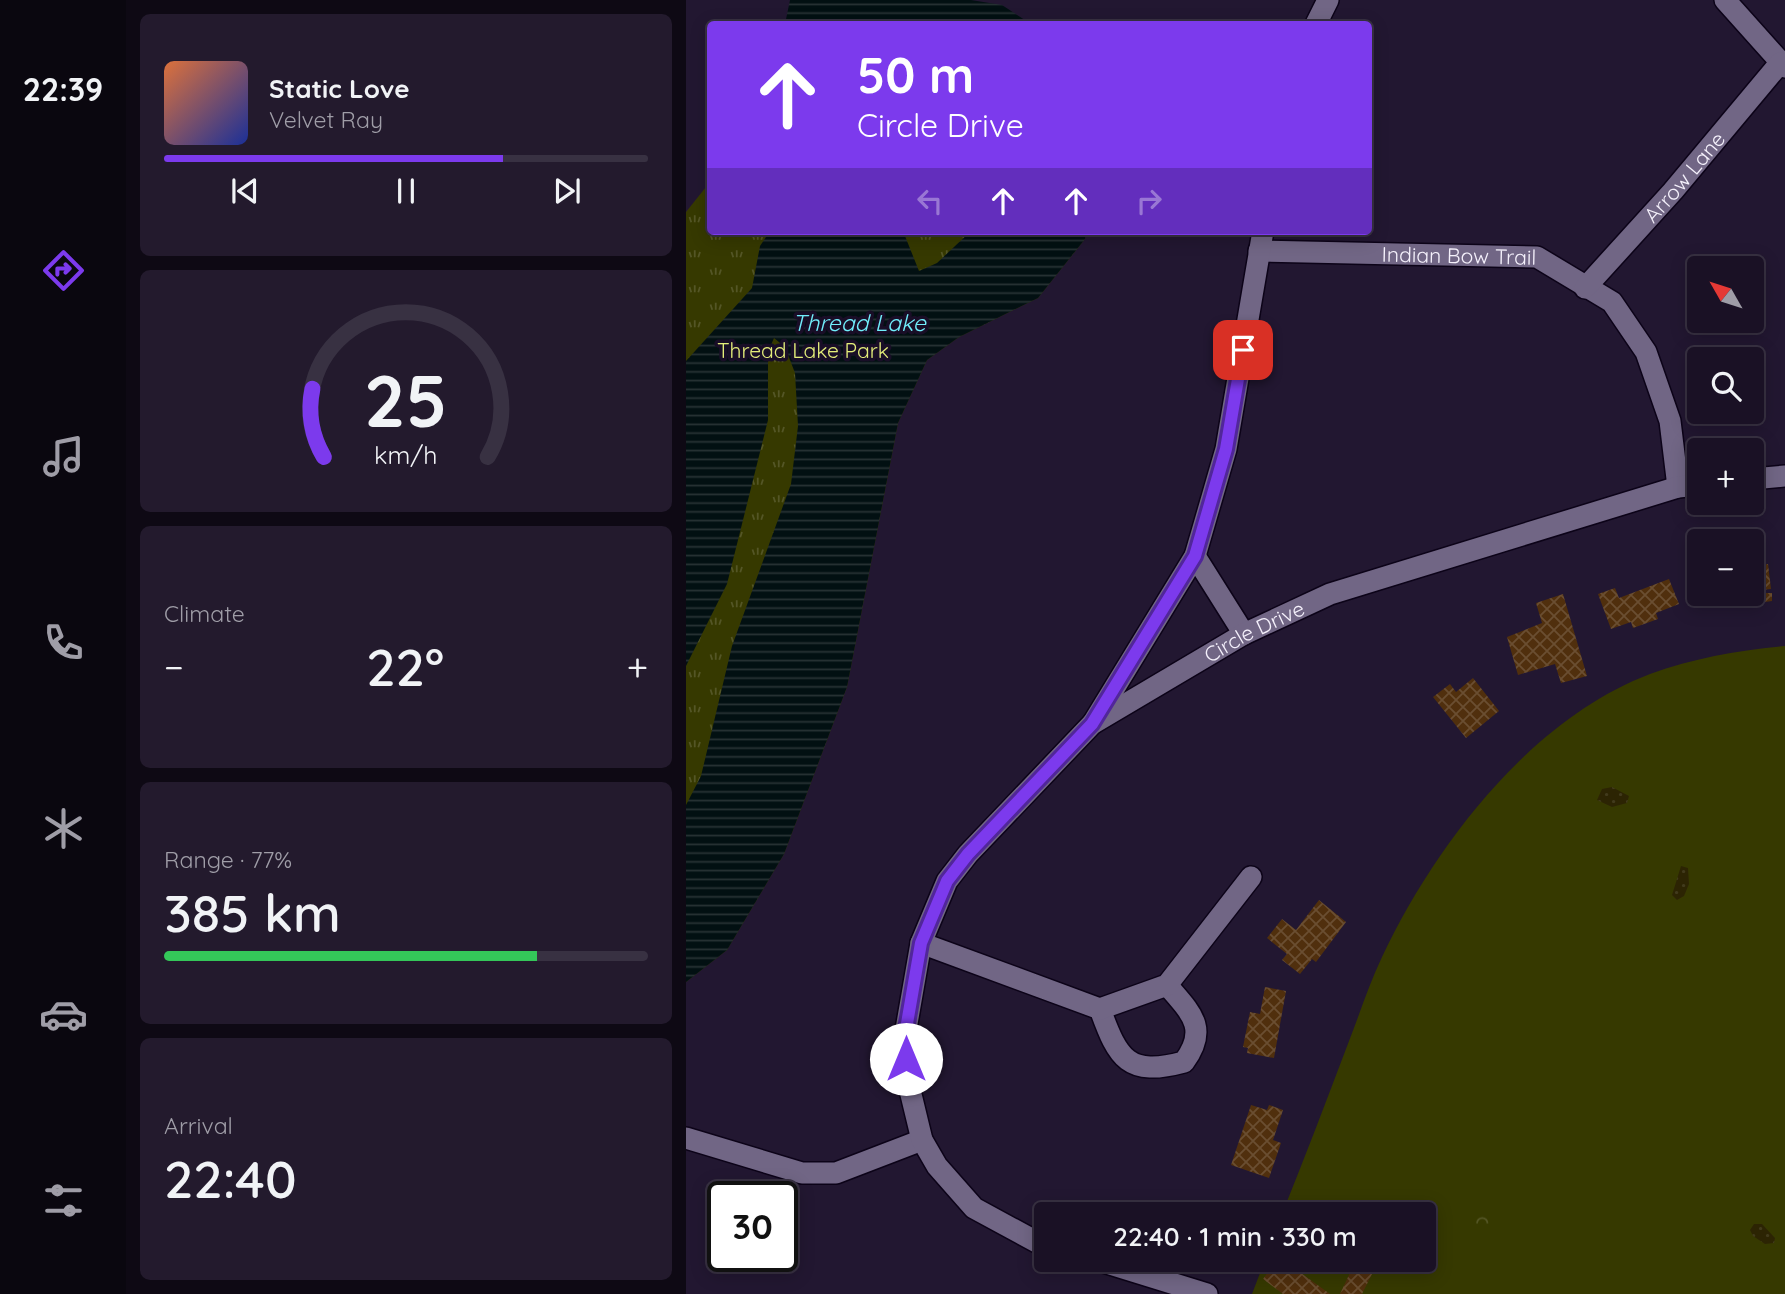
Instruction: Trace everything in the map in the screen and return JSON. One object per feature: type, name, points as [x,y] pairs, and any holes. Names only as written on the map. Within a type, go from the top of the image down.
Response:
[{"type":"street","points":[[1317,21],[1328,0]]},
{"type":"street","points":[[1725,0],[1782,65]]},
{"type":"street","name":"Arrow Lane","points":[[1585,288],[1782,65]]},
{"type":"street","points":[[1092,724],[1195,556],[1226,449],[1261,241]]},
{"type":"street","name":"Indian Bow Trail","points":[[1261,241],[1537,257],[1558,266],[1585,288],[1612,302],[1646,352],[1687,479]]},
{"type":"street","points":[[1764,478],[1785,476]]},
{"type":"street","name":"Circle Drive","points":[[1034,1240],[974,1208],[937,1166],[922,1140],[908,1082],[905,1035],[921,943],[947,881],[968,854],[1092,724],[1244,634],[1330,594],[1687,487]]},
{"type":"street","points":[[1195,556],[1244,634]]},
{"type":"street","points":[[921,943],[1100,1009],[1167,985],[1251,877]]},
{"type":"street","points":[[1100,1009],[1113,1046],[1132,1063],[1146,1069],[1184,1062],[1197,1045],[1198,1027],[1167,985]]},
{"type":"street","points":[[686,1138],[802,1173],[836,1172],[922,1140]]},
{"type":"street","points":[[1136,1272],[1207,1294]]},
{"type":"green space","name":"Thread Lake","points":[[707,186],[707,235],[1086,235],[1038,298],[959,337],[927,360],[898,423],[847,687],[784,854],[727,950],[686,982],[686,212]]},
{"type":"green space","points":[[1785,646],[1785,1294],[1252,1294],[1260,1272],[1436,1272],[1436,1202],[1287,1202],[1382,957],[1430,872],[1459,830],[1491,790],[1565,721],[1606,694],[1650,674],[1683,663],[1734,652]]},
{"type":"green space","points":[[1481,1213],[1499,1213],[1499,1232],[1489,1229],[1485,1233],[1470,1221]]},
{"type":"sand","points":[[1612,787],[1629,796],[1627,803],[1612,807],[1597,800],[1602,789]]},
{"type":"sand","points":[[1681,866],[1688,868],[1689,884],[1684,896],[1677,900],[1672,895]]},
{"type":"sand","points":[[1754,1224],[1762,1224],[1775,1238],[1774,1243],[1765,1244],[1753,1236],[1750,1230]]},
{"type":"water","points":[[790,0],[971,0],[1002,5],[1026,21],[786,21]]},
{"type":"water","name":"Thread Lake","points":[[767,235],[905,235],[919,271],[937,263],[967,235],[1086,235],[1038,298],[959,337],[927,360],[898,423],[847,687],[784,854],[727,950],[686,982],[686,805],[701,776],[732,646],[791,484],[798,426],[795,373],[785,347],[774,338],[768,352],[768,420],[727,584],[686,666],[686,361],[752,288],[760,246]]},
{"type":"building","points":[[1764,564],[1768,564],[1771,589],[1764,590]]},
{"type":"building","points":[[1669,579],[1679,604],[1656,613],[1658,619],[1633,628],[1631,622],[1611,629],[1598,594],[1615,588],[1619,598]]},
{"type":"building","points":[[1764,593],[1772,593],[1772,601],[1764,602]]},
{"type":"building","points":[[1563,594],[1587,676],[1561,683],[1555,664],[1518,675],[1507,637],[1542,623],[1536,603]]},
{"type":"building","points":[[1473,678],[1499,711],[1466,738],[1433,697],[1450,684],[1456,692]]},
{"type":"building","points":[[1319,900],[1346,922],[1316,962],[1312,959],[1300,974],[1282,960],[1287,954],[1267,938],[1282,919],[1296,930]]},
{"type":"building","points":[[1265,987],[1286,991],[1274,1058],[1247,1053],[1248,1048],[1243,1047],[1250,1012],[1260,1014]]},
{"type":"building","points":[[1251,1105],[1267,1110],[1269,1105],[1283,1110],[1273,1140],[1281,1143],[1269,1178],[1231,1165]]},
{"type":"building","points":[[1268,1272],[1300,1272],[1330,1294],[1283,1294],[1263,1279]]},
{"type":"building","points":[[1350,1272],[1373,1272],[1362,1294],[1340,1294]]},
{"type":"route","points":[[906,1059],[905,1035],[921,943],[947,881],[968,854],[1092,724],[1195,556],[1226,449],[1243,350]]},
{"type":"park label","name":"Thread Lake Park","points":[[803,350]]}]
